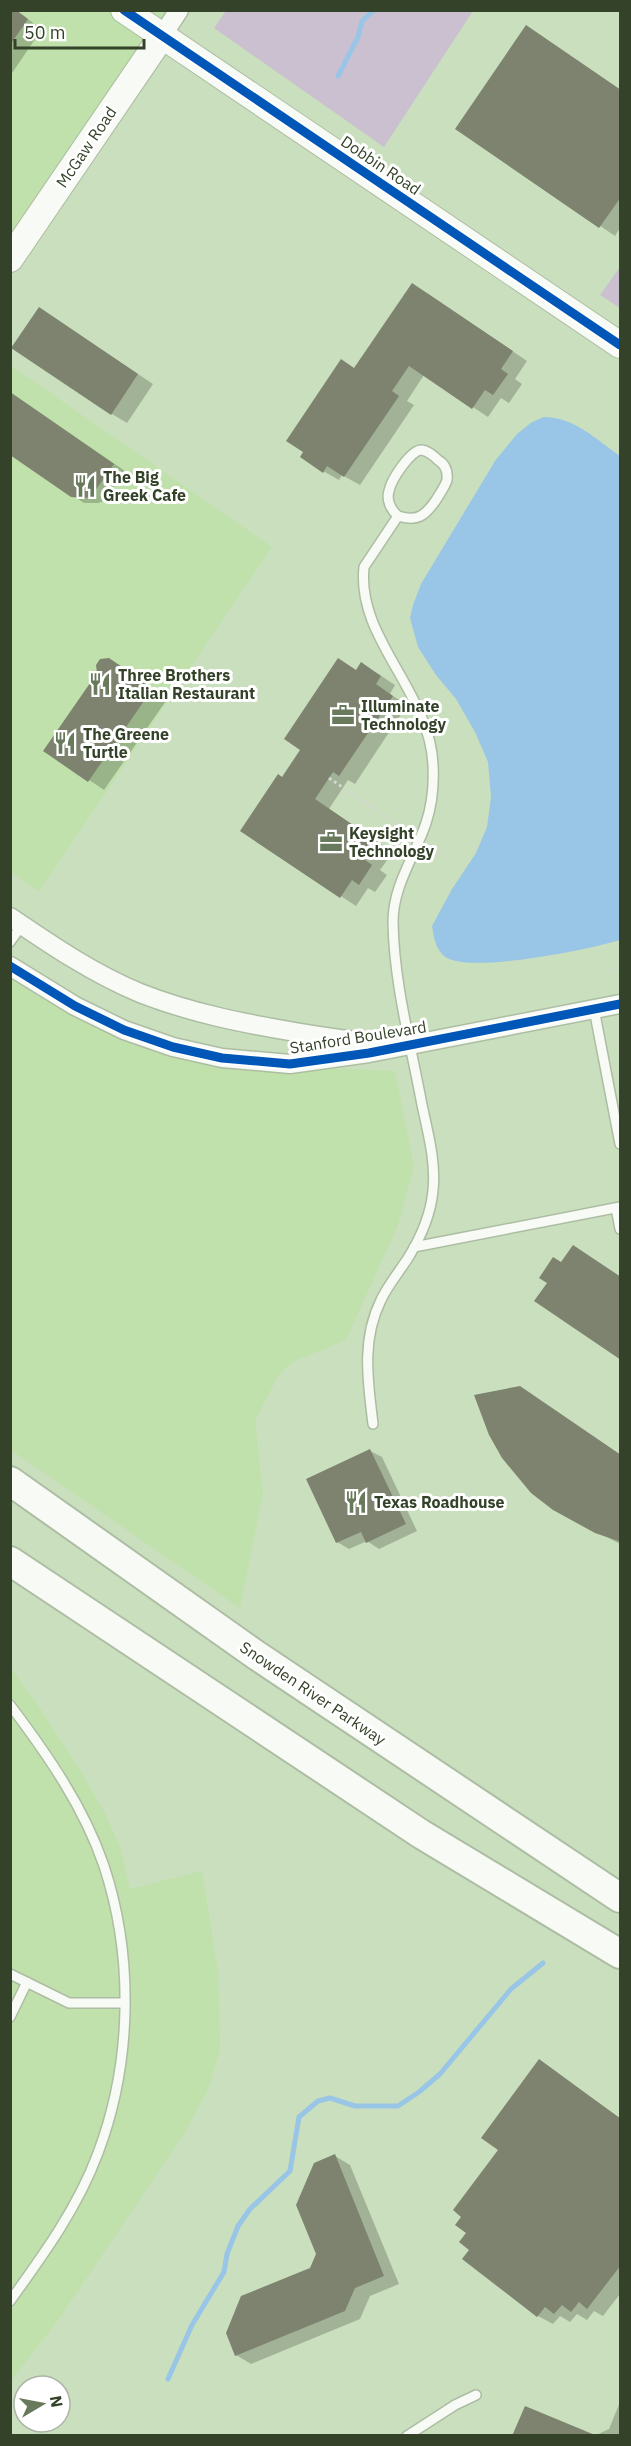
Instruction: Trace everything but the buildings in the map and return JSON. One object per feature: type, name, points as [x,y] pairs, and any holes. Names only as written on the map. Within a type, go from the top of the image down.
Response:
[{"type":"main road","name":"Snowden River Parkway","points":[[10,1481],[256,1655],[621,1898]]},
{"type":"main road","points":[[10,1561],[421,1834],[621,1975]]},
{"type":"main road","points":[[462,1794],[621,1875]]},
{"type":"main road","points":[[421,1834],[621,1954]]},
{"type":"street","name":"Dobbin Road","points":[[124,10],[621,345]]},
{"type":"street","points":[[162,36],[179,10]]},
{"type":"street","name":"McGaw Road","points":[[10,259],[162,36]]},
{"type":"street","name":"Stanford Boulevard","points":[[16,921],[94,970],[139,992],[184,1008],[232,1022],[331,1038],[411,1044]]},
{"type":"street","name":"Stanford Boulevard","points":[[10,966],[75,1006],[124,1030],[173,1047],[222,1058],[290,1064],[330,1060],[621,1004]]},
{"type":"lane","points":[[426,451],[442,462],[445,467],[447,474],[444,487],[427,513],[421,517],[414,519],[398,516],[390,507],[389,491],[411,453],[426,451]]},
{"type":"lane","points":[[373,1424],[368,1378],[369,1333],[381,1298],[414,1247],[430,1208],[434,1173],[399,991],[393,921],[395,900],[400,884],[426,823],[434,782],[432,746],[418,704],[374,625],[365,602],[363,584],[364,567],[398,516]]},
{"type":"lane","points":[[10,942],[16,921]]},
{"type":"lane","points":[[594,1009],[621,1144]]},
{"type":"lane","points":[[414,1247],[618,1207],[621,1229]]},
{"type":"lane","points":[[10,1705],[39,1743],[63,1782],[89,1831],[104,1866],[121,1942],[124,2003],[120,2076],[98,2153],[58,2234],[10,2301]]},
{"type":"lane","points":[[10,1974],[69,2003],[124,2003]]},
{"type":"lane","points":[[10,2017],[27,1982]]},
{"type":"lane","points":[[407,2436],[455,2405],[476,2395]]},
{"type":"path","points":[[328,778],[411,834]]},
{"type":"path","points":[[429,846],[446,857]]},
{"type":"path","points":[[607,972],[621,969]]},
{"type":"shaded area","points":[[11,11],[179,11],[11,234]]},
{"type":"shaded area","points":[[226,11],[473,11],[384,147],[214,28]]},
{"type":"shaded area","points":[[620,267],[620,308],[600,295]]},
{"type":"shaded area","points":[[10,365],[272,547],[39,891],[11,872]]},
{"type":"shaded area","points":[[10,977],[46,1001],[202,1063],[395,1071],[414,1167],[398,1225],[346,1340],[292,1362],[278,1376],[255,1421],[263,1493],[240,1608],[11,1450]]},
{"type":"shaded area","points":[[11,1669],[82,1773],[106,1815],[120,1847],[130,1889],[202,1871],[218,1972],[220,2049],[208,2090],[182,2137],[59,2319],[16,2374],[12,2374],[11,2381]]},
{"type":"water","points":[[544,417],[575,425],[620,456],[620,940],[557,954],[502,962],[457,961],[441,953],[435,942],[432,926],[452,889],[476,853],[487,827],[491,797],[488,762],[475,732],[456,699],[436,675],[418,647],[410,618],[421,584],[495,461],[517,434],[532,422]]},
{"type":"waterway","points":[[338,76],[358,37],[362,21],[374,10]]},
{"type":"waterway","points":[[168,2379],[192,2325],[224,2272],[227,2254],[238,2226],[250,2209],[290,2171],[299,2117],[318,2101],[330,2098],[355,2106],[398,2106],[440,2074],[511,1989],[543,1963]]},
{"type":"cycle path","points":[[124,10],[620,345]]},
{"type":"cycle path","points":[[10,966],[75,1006],[124,1030],[173,1047],[222,1058],[290,1064],[369,1053],[620,1004]]},
{"type":"place","name":"The Big Greek Cafe","points":[[85,486]]},
{"type":"place","name":"Three Brothers Italian Restaurant","points":[[100,684]]},
{"type":"place","name":"Illuminate Technology","points":[[343,715]]},
{"type":"place","name":"The Greene Turtle","points":[[65,743]]},
{"type":"place","name":"Keysight Technology","points":[[331,842]]},
{"type":"place","name":"Texas Roadhouse","points":[[356,1502]]}]
